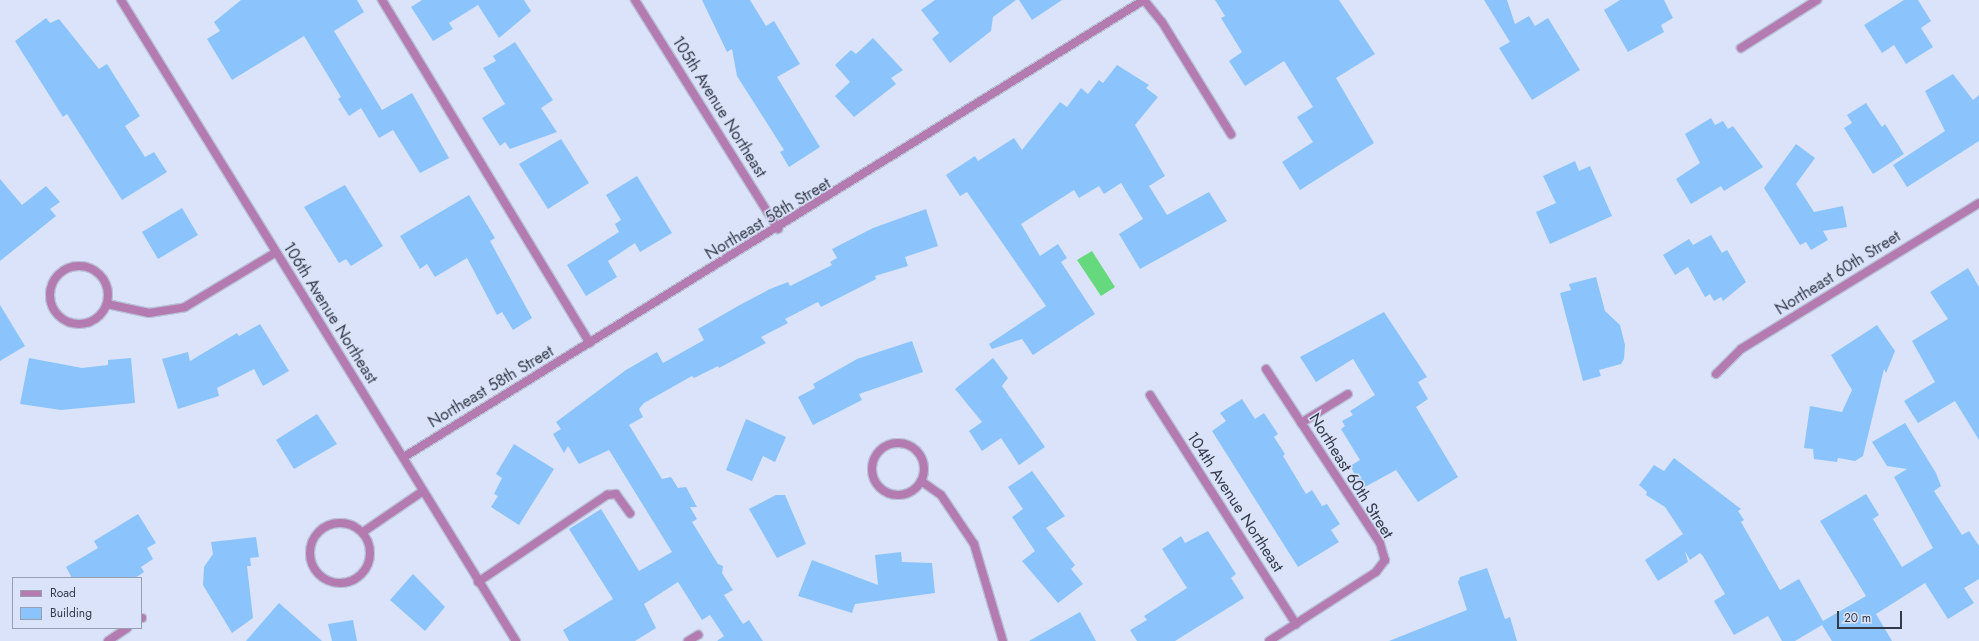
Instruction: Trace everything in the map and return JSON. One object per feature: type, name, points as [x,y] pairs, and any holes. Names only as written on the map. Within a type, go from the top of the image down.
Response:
[{"type":"street","name":"106th Avenue Northeast","points":[[121,0],[276,253],[404,457],[478,582],[516,641]]},
{"type":"street","points":[[382,0],[590,343]]},
{"type":"street","name":"105th Avenue Northeast","points":[[635,0],[778,229]]},
{"type":"street","points":[[1144,0],[1162,22],[1231,134]]},
{"type":"street","name":"Northeast 58th Street","points":[[404,457],[778,229],[1144,0]]},
{"type":"street","points":[[1741,48],[1817,0]]},
{"type":"street","name":"Northeast 60th Street","points":[[1716,374],[1741,349],[1979,203]]},
{"type":"street","points":[[107,304],[149,314],[185,307],[276,253]]},
{"type":"street","points":[[84,266],[104,280],[109,294],[107,304],[103,313],[88,324],[69,323],[52,308],[51,285],[64,270],[84,266]]},
{"type":"street","name":"Northeast 60th Street","points":[[1266,369],[1380,543],[1385,560],[1376,572],[1269,641]]},
{"type":"street","points":[[1301,423],[1348,394]]},
{"type":"street","name":"104th Avenue Northeast","points":[[1150,395],[1296,624]]},
{"type":"street","points":[[890,445],[910,446],[922,461],[921,481],[906,494],[886,492],[873,477],[875,458],[890,445]]},
{"type":"street","points":[[921,481],[941,495],[974,544],[1004,641]]},
{"type":"street","points":[[363,532],[423,491]]},
{"type":"street","points":[[478,582],[607,495],[616,494],[630,513]]},
{"type":"street","points":[[346,523],[363,532],[371,551],[366,570],[358,577],[344,582],[330,581],[315,569],[310,549],[313,540],[326,526],[346,523]]},
{"type":"street","points":[[108,641],[126,629]]},
{"type":"street","points":[[688,641],[698,635]]},
{"type":"shaded area","points":[[1092,251],[1115,287],[1101,296],[1077,260]]},
{"type":"building","points":[[241,0],[357,0],[364,12],[334,31],[382,110],[412,93],[449,158],[420,173],[393,130],[379,138],[361,108],[349,116],[338,99],[341,97],[304,36],[232,80],[207,39],[220,31],[214,22]]},
{"type":"building","points":[[422,0],[524,0],[531,11],[499,38],[478,5],[449,23],[453,29],[433,41],[411,7]]},
{"type":"building","points":[[702,0],[750,0],[766,26],[774,21],[800,64],[777,77],[820,147],[789,167],[780,152],[784,150],[737,76],[732,49],[727,52]]},
{"type":"building","points":[[935,0],[1016,0],[993,17],[991,31],[950,63],[932,39],[939,33],[921,10]]},
{"type":"building","points":[[1019,0],[1062,0],[1032,20]]},
{"type":"building","points":[[1215,0],[1339,0],[1375,54],[1336,78],[1374,143],[1300,190],[1282,162],[1313,142],[1297,117],[1313,107],[1284,61],[1245,86],[1229,61],[1242,52],[1221,18],[1225,16]]},
{"type":"building","points":[[1484,0],[1507,0],[1515,24],[1529,16],[1535,26],[1548,18],[1580,70],[1532,100],[1499,48],[1510,42]]},
{"type":"building","points":[[1620,0],[1664,0],[1673,18],[1661,25],[1664,32],[1628,52],[1604,10]]},
{"type":"building","points":[[1904,0],[1918,0],[1931,21],[1921,28],[1933,47],[1906,64],[1894,45],[1882,53],[1864,25]]},
{"type":"building","points":[[46,18],[50,23],[59,19],[99,69],[107,64],[140,116],[125,126],[145,157],[154,152],[167,172],[122,200],[67,114],[63,117],[15,41]]},
{"type":"building","points":[[873,38],[903,70],[891,78],[896,84],[854,117],[835,96],[850,82],[835,65],[851,50],[856,54]]},
{"type":"building","points":[[515,42],[553,100],[541,108],[557,132],[510,149],[505,142],[500,146],[482,118],[505,104],[483,68],[496,61],[493,56]]},
{"type":"building","points":[[1117,65],[1149,85],[1146,88],[1158,97],[1135,125],[1165,176],[1149,186],[1167,215],[1209,192],[1227,221],[1140,269],[1119,234],[1143,219],[1121,183],[1104,194],[1099,186],[1079,198],[1074,190],[1021,224],[1040,256],[1058,244],[1067,258],[1061,262],[1095,314],[1033,355],[1022,339],[992,349],[989,344],[1046,306],[967,192],[960,196],[946,175],[975,156],[978,161],[1014,138],[1022,150],[1060,102],[1067,107],[1081,88],[1088,94],[1099,80],[1103,83]]},
{"type":"building","points":[[1953,74],[1973,100],[1979,95],[1979,141],[1907,187],[1893,165],[1945,131],[1925,91]]},
{"type":"building","points":[[1866,103],[1882,127],[1885,124],[1904,154],[1873,174],[1844,128],[1852,123],[1847,115]]},
{"type":"building","points":[[1711,118],[1715,125],[1723,121],[1728,129],[1733,126],[1763,167],[1724,191],[1721,186],[1691,204],[1676,179],[1700,163],[1685,134]]},
{"type":"building","points":[[561,139],[589,183],[548,209],[519,164]]},
{"type":"building","points":[[1796,144],[1815,158],[1796,184],[1814,212],[1843,206],[1847,227],[1823,231],[1828,240],[1811,250],[1806,242],[1800,245],[1764,188]]},
{"type":"building","points":[[1575,161],[1579,171],[1590,166],[1612,216],[1550,244],[1536,212],[1556,203],[1543,176]]},
{"type":"building","points":[[637,176],[672,233],[640,252],[635,243],[608,261],[617,277],[586,296],[567,265],[619,232],[615,224],[621,220],[606,195]]},
{"type":"building","points":[[0,179],[22,205],[46,186],[60,202],[50,209],[56,216],[0,261]]},
{"type":"building","points":[[345,185],[383,246],[351,266],[346,259],[339,263],[304,207]]},
{"type":"building","points":[[469,195],[495,238],[490,241],[532,318],[513,330],[502,312],[497,315],[467,258],[435,277],[427,264],[420,269],[400,236]]},
{"type":"building","points":[[182,208],[198,235],[158,259],[142,232]]},
{"type":"building","points":[[926,209],[938,246],[905,257],[908,266],[875,276],[876,279],[821,307],[818,302],[785,319],[788,323],[761,337],[766,343],[719,368],[718,366],[694,378],[692,376],[644,403],[639,409],[643,417],[629,425],[662,479],[671,477],[678,488],[686,487],[697,507],[690,507],[697,519],[692,522],[718,564],[723,566],[722,573],[733,590],[724,595],[743,624],[749,620],[763,641],[717,641],[724,636],[710,615],[702,620],[678,582],[644,604],[656,628],[635,641],[569,641],[563,630],[613,599],[569,529],[601,509],[639,571],[672,552],[609,450],[579,464],[568,446],[564,453],[553,434],[561,429],[556,422],[626,370],[657,352],[663,363],[704,340],[698,329],[770,289],[788,282],[790,286],[832,265],[830,262],[837,258],[832,249],[873,228]]},
{"type":"building","points":[[1711,235],[1722,253],[1727,250],[1746,282],[1723,301],[1721,297],[1714,301],[1710,294],[1705,297],[1688,267],[1675,275],[1663,255],[1689,239],[1693,245]]},
{"type":"building","points":[[1968,268],[1979,287],[1979,440],[1955,401],[1918,423],[1904,401],[1935,382],[1912,341],[1948,319],[1930,292]]},
{"type":"building","points":[[1596,277],[1605,311],[1620,325],[1625,345],[1624,359],[1621,364],[1599,370],[1601,376],[1583,381],[1560,293],[1571,290],[1569,284]]},
{"type":"building","points":[[0,305],[25,346],[0,361]]},
{"type":"building","points":[[1384,312],[1427,377],[1418,382],[1428,399],[1416,407],[1458,477],[1418,502],[1396,470],[1363,488],[1350,466],[1360,460],[1341,429],[1345,426],[1342,421],[1353,415],[1350,411],[1375,395],[1353,359],[1316,382],[1300,357]]},
{"type":"building","points":[[260,324],[289,371],[263,386],[254,369],[217,388],[219,396],[178,409],[162,359],[188,352],[190,361],[237,333],[239,336]]},
{"type":"building","points":[[1877,325],[1895,351],[1886,373],[1884,369],[1863,456],[1855,461],[1838,458],[1837,462],[1814,459],[1813,449],[1804,448],[1810,406],[1842,412],[1852,390],[1831,355]]},
{"type":"building","points":[[912,341],[923,372],[859,394],[862,400],[813,425],[798,397],[815,388],[813,384],[857,359]]},
{"type":"building","points":[[29,358],[82,368],[108,365],[108,360],[131,358],[135,403],[61,410],[20,404]]},
{"type":"building","points":[[993,358],[1008,378],[1002,386],[1045,447],[1019,465],[1001,438],[982,451],[969,431],[982,422],[955,389]]},
{"type":"building","points":[[1242,399],[1255,419],[1264,413],[1278,434],[1274,437],[1285,454],[1283,456],[1306,494],[1312,490],[1322,506],[1327,504],[1340,524],[1331,530],[1339,542],[1298,567],[1212,431],[1226,421],[1220,413]]},
{"type":"building","points":[[317,414],[337,444],[294,469],[276,440]]},
{"type":"building","points":[[746,419],[786,437],[775,462],[763,456],[752,481],[726,470]]},
{"type":"building","points":[[1905,423],[1936,473],[1941,486],[1934,491],[1962,535],[1969,531],[1979,546],[1979,579],[1964,588],[1974,603],[1948,619],[1925,583],[1876,614],[1892,641],[1832,641],[1822,625],[1795,641],[1782,641],[1768,616],[1734,635],[1714,601],[1725,594],[1700,553],[1690,560],[1685,551],[1688,562],[1658,581],[1645,560],[1683,534],[1665,507],[1646,495],[1647,492],[1639,485],[1654,465],[1664,471],[1674,458],[1741,509],[1738,511],[1744,520],[1741,522],[1780,590],[1799,579],[1823,621],[1866,596],[1820,521],[1866,494],[1879,515],[1873,519],[1902,567],[1933,548],[1894,477],[1907,469],[1887,466],[1872,442]]},
{"type":"building","points":[[514,444],[554,469],[519,525],[491,507],[498,496],[494,494],[502,478],[496,474]]},
{"type":"building","points":[[1032,471],[1065,516],[1046,528],[1075,565],[1071,569],[1083,584],[1058,603],[1022,561],[1035,551],[1012,517],[1023,509],[1008,487]]},
{"type":"building","points":[[776,495],[785,495],[806,544],[777,558],[749,509]]},
{"type":"building","points":[[138,514],[156,543],[147,548],[153,559],[141,567],[144,572],[136,577],[71,577],[66,567],[98,548],[94,541]]},
{"type":"building","points":[[1208,531],[1236,574],[1231,578],[1244,598],[1175,641],[1137,641],[1130,630],[1147,620],[1144,616],[1187,588],[1162,549],[1181,536],[1185,543]]},
{"type":"building","points":[[256,537],[259,557],[250,558],[251,566],[247,566],[253,618],[232,633],[203,585],[204,567],[213,554],[211,542]]},
{"type":"building","points":[[901,552],[902,562],[932,563],[935,593],[855,604],[852,613],[798,596],[812,560],[878,585],[875,555]]},
{"type":"building","points":[[1487,568],[1505,619],[1510,617],[1517,641],[1389,641],[1467,610],[1458,582],[1460,577]]},
{"type":"building","points":[[413,574],[445,607],[425,631],[390,600]]},
{"type":"building","points":[[279,603],[322,641],[246,641]]},
{"type":"building","points":[[1080,612],[1096,641],[1029,641]]},
{"type":"building","points":[[353,620],[357,641],[332,641],[328,624]]}]
